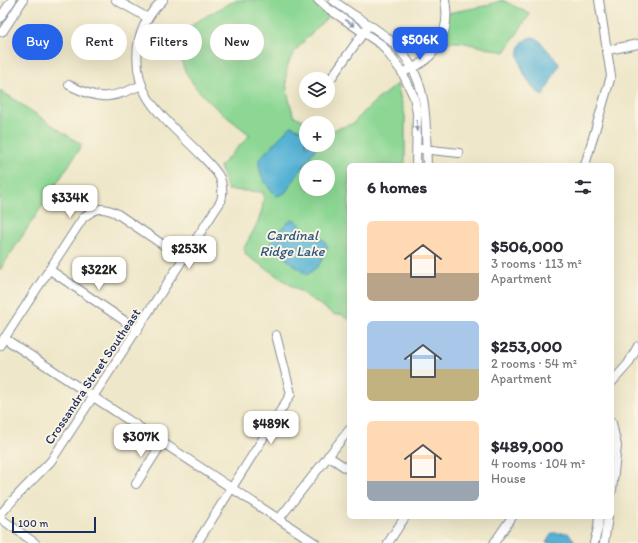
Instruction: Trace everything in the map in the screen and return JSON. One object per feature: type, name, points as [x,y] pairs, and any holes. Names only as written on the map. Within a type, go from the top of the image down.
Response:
[{"type":"street","points":[[0,18],[12,0]]},
{"type":"street","points":[[0,32],[3,31],[23,0]]},
{"type":"street","points":[[116,0],[148,18]]},
{"type":"street","name":"Crossandra Street Southeast","points":[[0,516],[21,490],[36,478],[51,461],[217,209],[223,194],[220,177],[210,164],[160,113],[148,98],[142,85],[138,69],[137,52],[140,38],[148,18],[163,0]]},
{"type":"street","points":[[318,0],[382,46],[402,72],[414,97],[417,113],[416,163]]},
{"type":"street","points":[[333,0],[391,41],[412,68],[424,99],[427,121],[427,163]]},
{"type":"street","points":[[402,72],[426,61],[437,49],[443,38],[446,22],[445,0]]},
{"type":"street","points":[[586,163],[611,76],[599,0]]},
{"type":"street","points":[[335,73],[369,25]]},
{"type":"street","points":[[608,50],[638,44]]},
{"type":"street","points":[[69,85],[90,95],[108,97],[142,85]]},
{"type":"street","points":[[417,149],[459,153]]},
{"type":"street","points":[[184,259],[116,213],[106,208],[97,208],[83,218],[2,341],[93,397],[315,543]]},
{"type":"street","points":[[50,270],[138,330]]},
{"type":"street","points":[[197,543],[291,394],[276,335]]},
{"type":"street","points":[[614,380],[628,364],[638,346]]},
{"type":"street","points":[[614,431],[618,446],[614,475]]},
{"type":"street","points":[[279,519],[347,432]]},
{"type":"street","points":[[136,484],[162,443]]},
{"type":"street","points":[[328,456],[347,469]]},
{"type":"street","points":[[0,516],[35,543]]},
{"type":"street","points":[[388,543],[404,519]]},
{"type":"street","points":[[494,543],[511,519]]},
{"type":"street","points":[[594,543],[599,519]]},
{"type":"street","points":[[604,543],[608,519]]},
{"type":"green space","points":[[237,0],[313,0],[329,15],[295,51],[287,70],[286,78],[288,94],[294,116],[299,118],[299,152],[335,152],[335,129],[352,124],[373,103],[397,84],[405,116],[405,163],[347,163],[347,318],[341,314],[335,315],[246,255],[244,248],[255,228],[263,207],[263,192],[228,190],[220,166],[250,135],[225,116],[199,91],[189,77],[182,63],[182,60],[202,60],[202,24],[194,24]]},
{"type":"green space","points":[[502,0],[530,14],[505,52],[460,42],[441,42],[448,13],[485,6]]},
{"type":"green space","points":[[0,90],[82,145],[0,270]]},
{"type":"water","points":[[533,37],[538,39],[559,65],[543,96],[530,84],[521,65],[519,56],[520,47],[524,41]]},
{"type":"water","points":[[291,126],[299,129],[299,152],[313,152],[308,160],[299,160],[299,173],[285,193],[277,196],[269,188],[261,175],[259,159]]},
{"type":"water","name":"Cardinal Ridge Lake","points":[[293,219],[298,222],[312,237],[323,239],[328,247],[319,265],[307,275],[270,246],[274,237],[279,231]]},
{"type":"water","points":[[552,533],[568,533],[574,540],[573,543],[546,543]]}]
